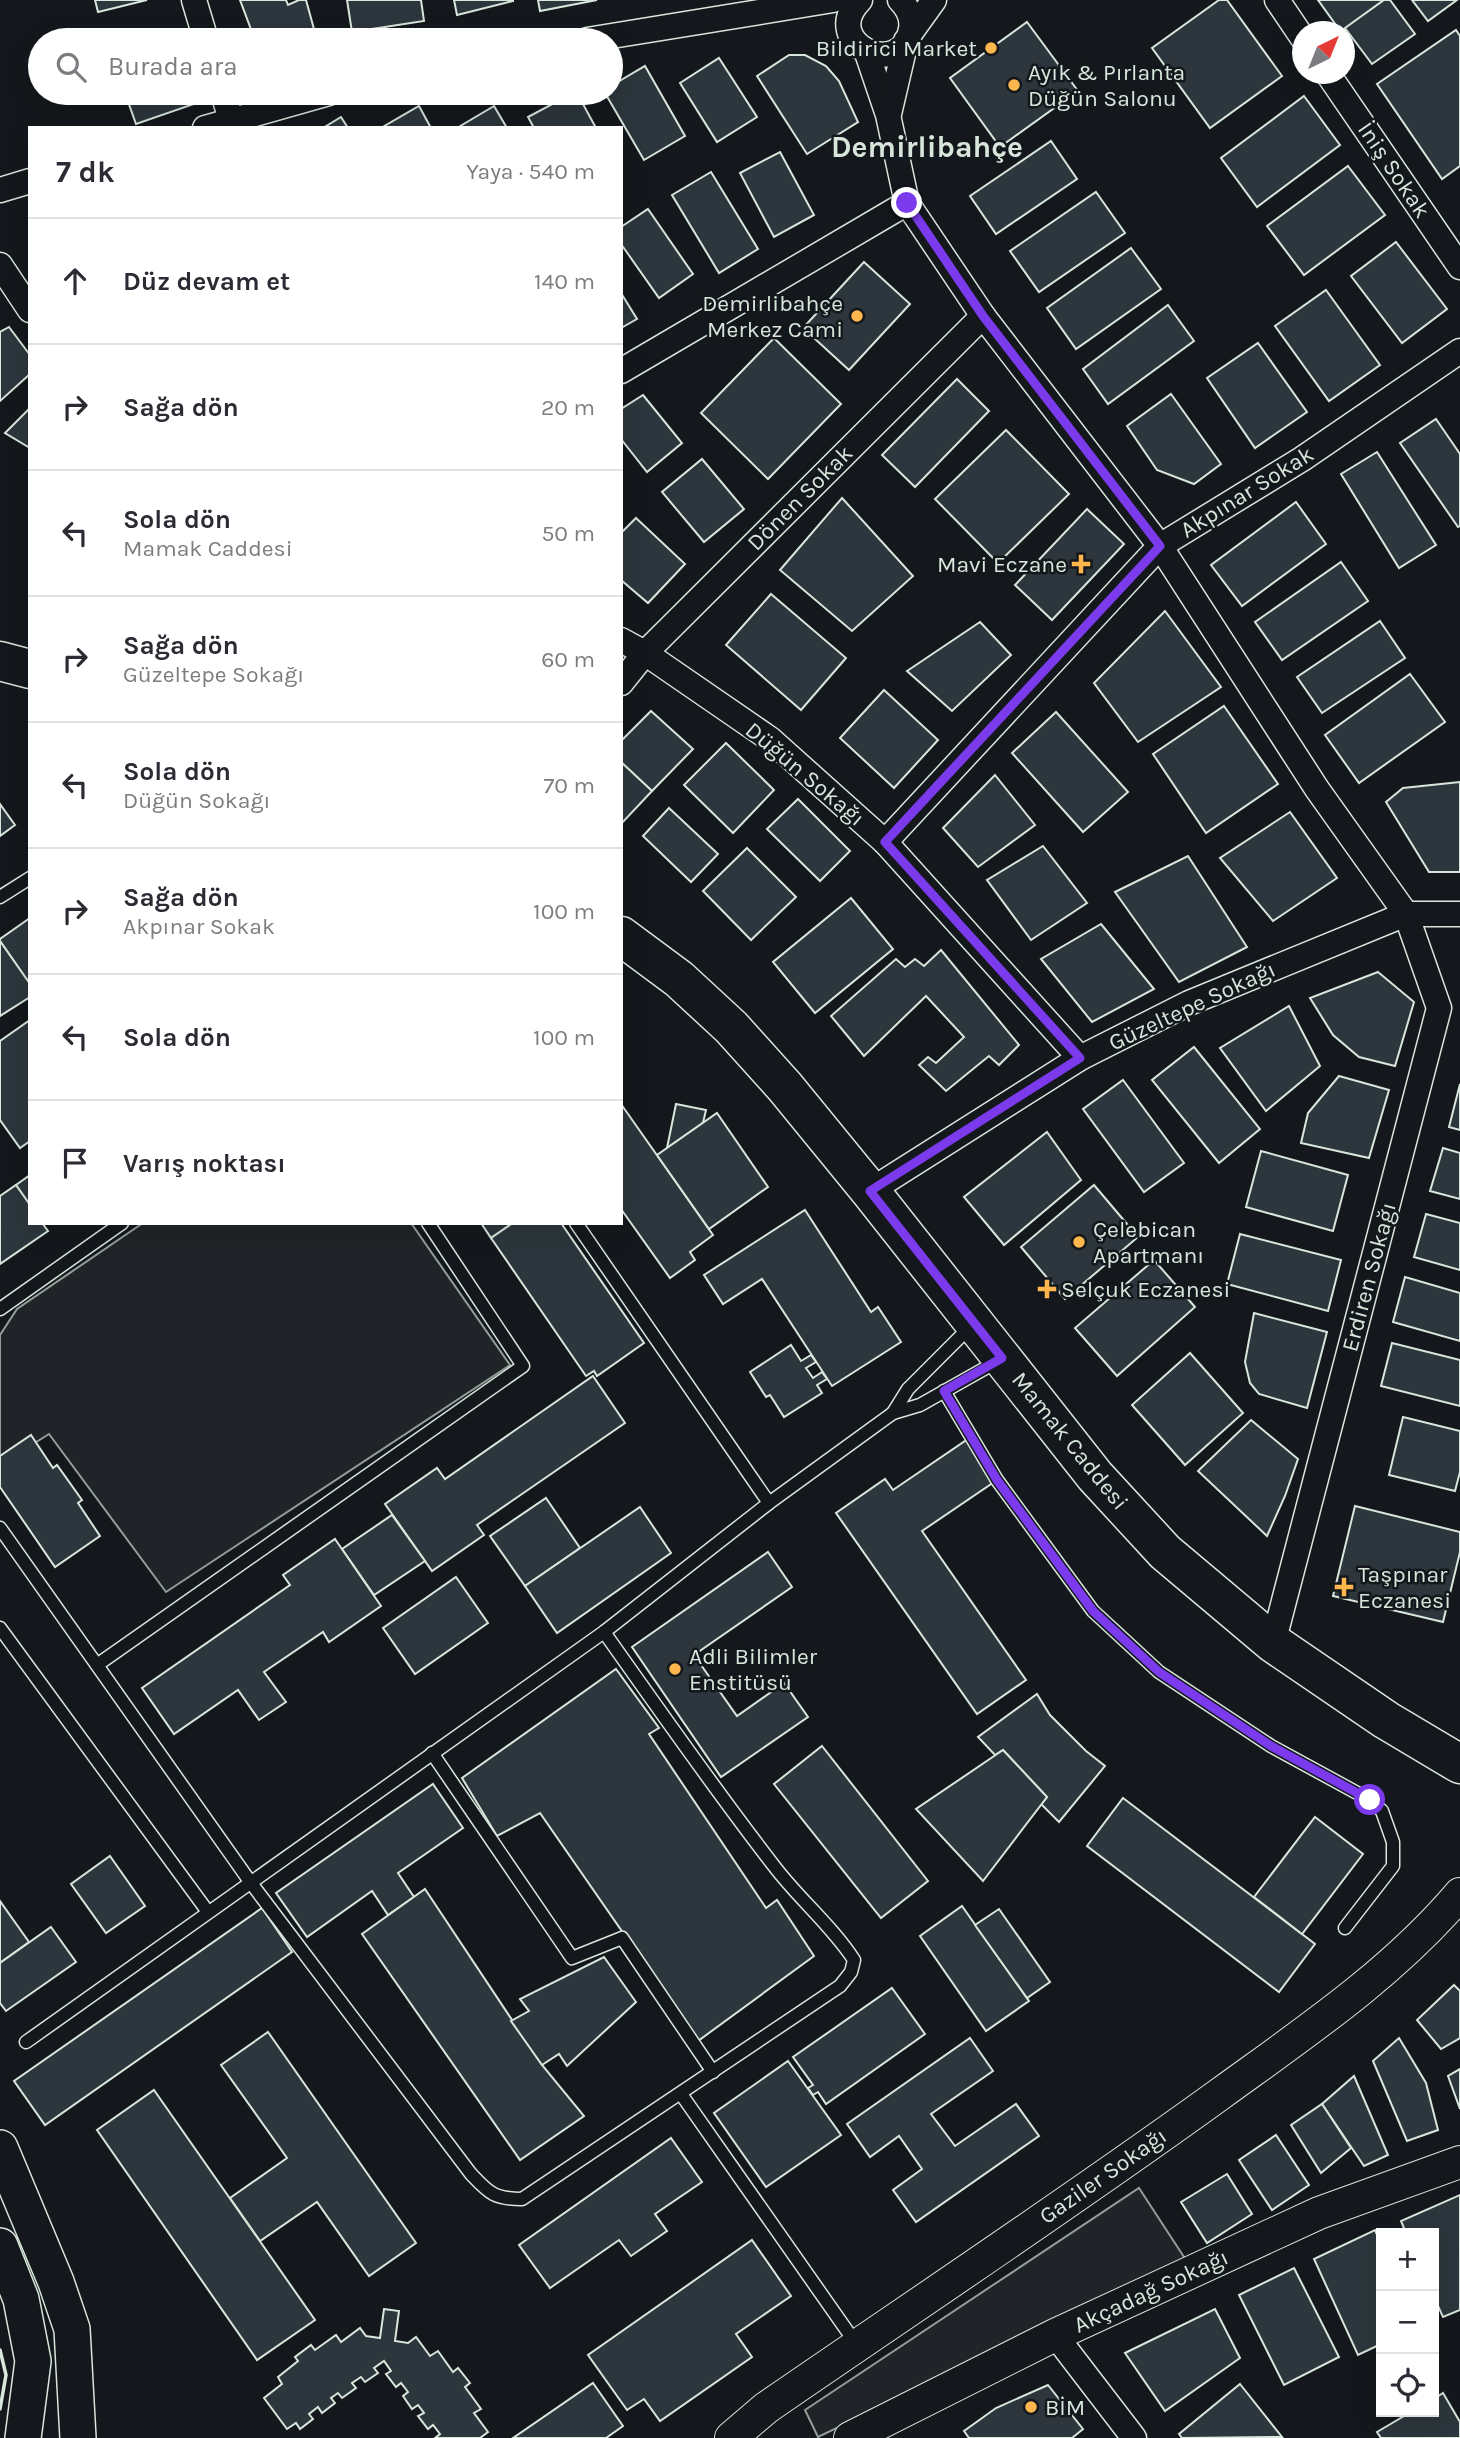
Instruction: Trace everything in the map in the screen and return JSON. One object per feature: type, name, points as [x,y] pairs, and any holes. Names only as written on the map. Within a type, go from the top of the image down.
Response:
[{"type":"main road","points":[[0,661],[28,668]]},
{"type":"main road","name":"Mamak Caddesi","points":[[623,937],[679,979],[731,1027],[785,1087],[1095,1476],[1165,1552],[1273,1643],[1385,1720],[1460,1764]]},
{"type":"main road","points":[[0,2148],[56,2282],[72,2329],[78,2438]]},
{"type":"main road","points":[[0,2246],[21,2299],[33,2361],[23,2438]]},
{"type":"street","points":[[194,0],[202,28]]},
{"type":"street","points":[[623,370],[907,203],[888,115],[849,19],[852,9],[860,0]]},
{"type":"street","points":[[888,115],[909,36],[909,11],[901,0]]},
{"type":"street","points":[[623,34],[824,1],[860,45],[889,54],[899,50],[934,0]]},
{"type":"street","points":[[1277,0],[1292,21]]},
{"type":"street","name":"İniş Sokak","points":[[1335,84],[1460,267]]},
{"type":"street","points":[[227,105],[231,120]]},
{"type":"street","points":[[212,126],[285,105]]},
{"type":"street","points":[[0,190],[28,182]]},
{"type":"street","name":"Erdiren Sokağı","points":[[907,203],[983,316],[1160,546],[1317,789],[1406,914],[1439,1009],[1273,1643]]},
{"type":"street","points":[[0,265],[28,307]]},
{"type":"street","name":"Dönen Sokak","points":[[623,680],[645,653],[983,316]]},
{"type":"street","name":"Akpınar Sokak","points":[[885,842],[1160,546],[1302,459],[1460,351]]},
{"type":"street","name":"Düğün Sokağı","points":[[623,641],[645,653],[770,740],[885,842],[1080,1058]]},
{"type":"street","name":"Güzeltepe Sokağı","points":[[870,1191],[1080,1058],[1189,1003],[1406,914],[1460,914]]},
{"type":"street","name":"Gaziler Sokağı","points":[[731,2438],[766,2408],[1137,2154],[1321,2020],[1390,1965],[1460,1894]]},
{"type":"street","name":"Akçadağ Sokağı","points":[[850,2438],[1055,2335],[1318,2213],[1460,2162]]},
{"type":"street","points":[[1055,2335],[1134,2438]]},
{"type":"lane","points":[[0,897],[28,879]]},
{"type":"lane","points":[[0,1309],[119,1225]]},
{"type":"lane","points":[[97,1665],[523,1366],[430,1225]]},
{"type":"lane","points":[[577,1225],[769,1503]]},
{"type":"lane","points":[[893,1413],[908,1389],[974,1323]]},
{"type":"lane","points":[[26,2042],[604,1632],[769,1503],[893,1413],[920,1405],[1002,1358]]},
{"type":"lane","points":[[944,1391],[997,1480],[1093,1611],[1159,1672],[1271,1746],[1370,1800],[1382,1811],[1393,1842],[1393,1866],[1345,1928]]},
{"type":"lane","points":[[1,1530],[251,1882],[471,2174],[490,2194],[503,2199],[522,2199],[713,2073],[840,1986],[851,1972],[854,1960],[844,1944],[768,1859],[711,1784],[604,1632]]},
{"type":"lane","points":[[0,1628],[208,1912]]},
{"type":"lane","points":[[432,1754],[572,1958],[622,1938],[713,2073]]},
{"type":"lane","points":[[681,2094],[857,2345]]},
{"type":"shaded area","points":[[140,1225],[412,1225],[510,1365],[166,1592],[49,1434],[0,1465],[0,1335],[17,1309]]},
{"type":"shaded area","points":[[1139,2188],[1186,2260],[818,2437],[805,2410]]},
{"type":"building","points":[[95,0],[147,0],[98,12]]},
{"type":"building","points":[[240,0],[286,0],[288,5],[306,0],[314,28],[250,28]]},
{"type":"building","points":[[347,0],[421,0],[424,21],[378,28],[351,28]]},
{"type":"building","points":[[454,0],[513,0],[513,1],[457,15]]},
{"type":"building","points":[[538,0],[597,0],[540,11]]},
{"type":"building","points":[[1219,0],[1227,0],[1282,76],[1210,128],[1152,48]]},
{"type":"building","points":[[1318,0],[1384,0],[1355,22],[1333,21]]},
{"type":"building","points":[[1384,0],[1390,0],[1415,34],[1372,64],[1355,41],[1355,21]]},
{"type":"building","points":[[1412,0],[1457,0],[1428,21]]},
{"type":"building","name":"Ayık & Pırlanta Düğün Salonu","points":[[1027,22],[1078,91],[1000,147],[950,78]]},
{"type":"building","points":[[1456,30],[1460,36],[1460,166],[1442,179],[1377,84]]},
{"type":"building","points":[[789,55],[805,55],[826,66],[839,81],[858,122],[807,154],[757,76]]},
{"type":"building","points":[[719,58],[757,117],[717,142],[680,83]]},
{"type":"building","points":[[645,66],[685,136],[644,160],[612,105],[623,105],[623,79]]},
{"type":"building","points":[[1304,96],[1340,145],[1257,207],[1221,158]]},
{"type":"building","points":[[129,105],[191,105],[136,124]]},
{"type":"building","points":[[550,105],[584,105],[595,126],[533,126],[528,117]]},
{"type":"building","points":[[419,106],[430,126],[384,126]]},
{"type":"building","points":[[494,106],[506,126],[460,126]]},
{"type":"building","points":[[341,117],[347,126],[326,126]]},
{"type":"building","points":[[1051,141],[1077,179],[996,234],[970,196]]},
{"type":"building","points":[[780,152],[814,215],[774,237],[740,173]]},
{"type":"building","points":[[1348,166],[1385,215],[1304,275],[1267,226]]},
{"type":"building","points":[[711,172],[758,249],[719,273],[672,195]]},
{"type":"building","points":[[1096,192],[1125,233],[1039,292],[1010,251]]},
{"type":"building","points":[[648,209],[693,274],[659,298],[623,247],[623,226]]},
{"type":"building","points":[[1396,242],[1447,309],[1402,343],[1351,276]]},
{"type":"building","points":[[1131,248],[1161,289],[1076,349],[1047,308]]},
{"type":"building","name":"Demirlibahçe Merkez Cami","points":[[864,262],[910,304],[849,370],[803,328]]},
{"type":"building","points":[[1326,290],[1380,365],[1329,401],[1275,326]]},
{"type":"building","points":[[623,296],[637,319],[623,327]]},
{"type":"building","points":[[1168,305],[1194,341],[1108,404],[1083,369]]},
{"type":"building","points":[[9,327],[28,352],[28,376],[0,401],[0,332]]},
{"type":"building","points":[[774,338],[841,404],[768,479],[701,413]]},
{"type":"building","points":[[1258,343],[1307,412],[1255,448],[1207,378]]},
{"type":"building","points":[[957,379],[989,411],[915,487],[882,455]]},
{"type":"building","points":[[1171,394],[1221,464],[1194,484],[1157,470],[1127,426]]},
{"type":"building","points":[[643,395],[682,443],[647,472],[623,442],[623,408]]},
{"type":"building","points":[[28,410],[28,447],[5,433]]},
{"type":"building","points":[[1436,419],[1460,454],[1458,527],[1400,443]]},
{"type":"building","points":[[1006,430],[1069,494],[998,563],[935,499]]},
{"type":"building","points":[[1377,452],[1436,545],[1399,568],[1341,474]]},
{"type":"building","points":[[702,459],[744,509],[704,542],[662,492]]},
{"type":"building","points":[[842,498],[913,576],[852,631],[780,570]]},
{"type":"building","points":[[1296,502],[1326,544],[1242,606],[1211,565]]},
{"type":"building","points":[[1087,509],[1124,544],[1052,620],[1015,585]]},
{"type":"building","points":[[636,518],[685,564],[648,603],[623,582],[623,531]]},
{"type":"building","points":[[1341,562],[1368,601],[1282,660],[1255,622]]},
{"type":"building","points":[[771,594],[846,658],[801,710],[726,645]]},
{"type":"building","points":[[1165,611],[1221,687],[1138,742],[1094,683]]},
{"type":"building","points":[[1380,621],[1405,658],[1322,713],[1297,677]]},
{"type":"building","points":[[980,622],[1011,655],[952,711],[907,671]]},
{"type":"building","points":[[1410,674],[1445,722],[1359,783],[1325,735]]},
{"type":"building","points":[[884,690],[938,740],[894,788],[840,738]]},
{"type":"building","points":[[1224,706],[1278,784],[1206,833],[1153,754]]},
{"type":"building","points":[[651,711],[693,749],[652,791],[623,764],[623,739]]},
{"type":"building","points":[[1056,712],[1128,792],[1083,832],[1012,753]]},
{"type":"building","points":[[726,743],[774,790],[733,833],[684,785]]},
{"type":"building","points":[[623,764],[652,791],[623,822]]},
{"type":"building","points":[[995,775],[1035,825],[978,867],[943,828]]},
{"type":"building","points":[[1460,782],[1460,872],[1429,872],[1386,802],[1403,788]]},
{"type":"building","points":[[798,799],[850,851],[820,881],[767,829]]},
{"type":"building","points":[[0,804],[15,825],[0,836]]},
{"type":"building","points":[[669,808],[718,854],[691,882],[643,836]]},
{"type":"building","points":[[1290,812],[1337,878],[1273,921],[1220,858]]},
{"type":"building","points":[[1043,846],[1087,903],[1031,940],[987,880]]},
{"type":"building","points":[[747,848],[796,897],[751,940],[703,891]]},
{"type":"building","points":[[1188,856],[1247,947],[1179,982],[1115,892]]},
{"type":"building","points":[[851,898],[893,949],[815,1013],[773,962]]},
{"type":"building","points":[[28,919],[28,981],[0,941]]},
{"type":"building","points":[[1101,924],[1154,989],[1092,1022],[1041,959]]},
{"type":"building","points":[[0,941],[28,981],[28,998],[0,1016]]},
{"type":"building","points":[[941,950],[1019,1045],[999,1065],[989,1056],[946,1091],[919,1065],[928,1057],[936,1063],[964,1037],[926,996],[864,1056],[831,1016],[896,959],[905,967],[915,959],[924,966]]},
{"type":"building","points":[[1378,972],[1414,1002],[1395,1066],[1359,1057],[1333,1035],[1310,998]]},
{"type":"building","points":[[1289,1006],[1320,1066],[1266,1111],[1220,1048]]},
{"type":"building","points":[[28,1021],[28,1142],[20,1148],[0,1120],[0,1041]]},
{"type":"building","points":[[1194,1047],[1260,1129],[1219,1163],[1152,1080]]},
{"type":"building","points":[[1339,1076],[1389,1090],[1369,1158],[1301,1143],[1308,1113]]},
{"type":"building","points":[[1123,1080],[1184,1163],[1144,1192],[1083,1109]]},
{"type":"building","points":[[1460,1084],[1460,1130],[1449,1127]]},
{"type":"building","points":[[676,1104],[706,1110],[703,1123],[667,1148]]},
{"type":"building","points":[[623,1107],[713,1235],[690,1252],[695,1260],[670,1278],[623,1212]]},
{"type":"building","points":[[717,1113],[768,1187],[709,1229],[657,1155]]},
{"type":"building","points":[[1047,1132],[1081,1180],[1004,1245],[964,1197]]},
{"type":"building","points":[[1443,1148],[1460,1153],[1460,1199],[1430,1191]]},
{"type":"building","points":[[1261,1151],[1348,1175],[1333,1231],[1246,1207]]},
{"type":"building","points":[[28,1176],[28,1202],[16,1185]]},
{"type":"building","points":[[16,1185],[28,1202],[28,1225],[44,1225],[48,1231],[0,1264],[0,1196]]},
{"type":"building","name":"Çelebican Apartmanı","points":[[1094,1185],[1138,1237],[1065,1299],[1021,1247]]},
{"type":"building","points":[[805,1210],[871,1312],[878,1307],[901,1342],[832,1386],[762,1279],[723,1304],[704,1275]]},
{"type":"building","points":[[1426,1214],[1460,1223],[1460,1270],[1414,1257]]},
{"type":"building","points":[[482,1225],[510,1225],[491,1238]]},
{"type":"building","points":[[510,1225],[562,1225],[644,1343],[597,1376],[594,1371],[586,1376],[491,1238]]},
{"type":"building","points":[[1240,1234],[1341,1260],[1328,1311],[1227,1284]]},
{"type":"building","points":[[1154,1260],[1195,1307],[1117,1376],[1075,1328]]},
{"type":"building","points":[[1405,1277],[1460,1293],[1460,1341],[1393,1322]]},
{"type":"building","points":[[1254,1313],[1327,1332],[1307,1408],[1259,1394],[1250,1383],[1245,1362]]},
{"type":"building","points":[[1392,1343],[1460,1360],[1460,1406],[1381,1386]]},
{"type":"building","points":[[791,1345],[801,1361],[811,1355],[816,1362],[806,1368],[813,1378],[822,1372],[827,1379],[817,1385],[822,1393],[784,1417],[770,1395],[766,1397],[750,1372]]},
{"type":"building","points":[[1190,1353],[1243,1413],[1185,1465],[1132,1405]]},
{"type":"building","points":[[593,1376],[625,1423],[477,1525],[484,1535],[432,1571],[385,1504],[437,1468],[445,1479]]},
{"type":"building","points":[[1403,1417],[1460,1431],[1460,1472],[1455,1491],[1389,1475]]},
{"type":"building","points":[[1251,1420],[1298,1459],[1267,1536],[1198,1471]]},
{"type":"building","points":[[31,1435],[53,1468],[57,1465],[82,1500],[78,1503],[100,1536],[55,1567],[0,1487],[0,1456]]},
{"type":"building","points":[[968,1439],[997,1480],[922,1531],[1026,1680],[977,1714],[836,1513],[885,1479],[893,1490]]},
{"type":"building","points":[[546,1498],[580,1548],[525,1586],[490,1536]]},
{"type":"building","points":[[1355,1506],[1460,1532],[1460,1552],[1443,1622],[1333,1596]]},
{"type":"building","points":[[640,1507],[671,1553],[557,1633],[525,1586]]},
{"type":"building","points":[[392,1515],[425,1561],[374,1595],[342,1549]]},
{"type":"building","points":[[335,1539],[381,1606],[329,1642],[323,1632],[264,1672],[286,1702],[259,1720],[238,1690],[174,1734],[142,1688],[290,1585],[283,1575]]},
{"type":"building","name":"Adli Bilimler Enstitüsü","points":[[768,1552],[792,1587],[694,1655],[737,1716],[784,1683],[808,1717],[721,1777],[632,1647]]},
{"type":"building","points":[[456,1577],[488,1623],[415,1674],[383,1628]]},
{"type":"building","points":[[616,1669],[659,1728],[649,1734],[766,1908],[777,1900],[814,1956],[698,2041],[540,1813],[497,1836],[462,1778]]},
{"type":"building","points":[[1037,1694],[1050,1715],[1105,1766],[1059,1822],[1041,1804],[1047,1797],[1003,1750],[995,1755],[978,1737]]},
{"type":"building","points":[[822,1746],[928,1881],[881,1918],[774,1784]]},
{"type":"building","points":[[1003,1750],[1047,1797],[983,1881],[916,1809]]},
{"type":"building","points":[[433,1784],[463,1828],[398,1873],[414,1897],[388,1915],[372,1891],[307,1937],[276,1893]]},
{"type":"building","points":[[1123,1798],[1315,1944],[1279,1992],[1087,1846]]},
{"type":"building","points":[[1315,1817],[1363,1854],[1302,1934],[1254,1897]]},
{"type":"building","points":[[110,1856],[145,1906],[106,1933],[71,1884]]},
{"type":"building","points":[[425,1889],[542,2065],[584,2116],[520,2160],[362,1934]]},
{"type":"building","points":[[0,1901],[29,1942],[0,1963]]},
{"type":"building","points":[[962,1906],[1029,2001],[986,2031],[920,1936]]},
{"type":"building","points":[[262,1908],[292,1952],[45,2125],[14,2081]]},
{"type":"building","points":[[999,1909],[1050,1982],[1027,1998],[975,1925]]},
{"type":"building","points":[[51,1927],[76,1962],[6,2011],[0,2003],[0,1963]]},
{"type":"building","points":[[604,1957],[636,2002],[567,2066],[559,2054],[542,2065],[511,2021],[529,2011],[520,1999]]},
{"type":"building","points":[[1454,1985],[1460,1991],[1460,2038],[1441,2049],[1417,2020]]},
{"type":"building","points":[[892,1988],[925,2034],[826,2104],[818,2092],[813,2095],[808,2088],[813,2085],[793,2057]]},
{"type":"building","points":[[268,2032],[416,2243],[369,2276],[317,2202],[260,2241],[230,2198],[287,2158],[221,2065]]},
{"type":"building","points":[[970,2038],[993,2071],[931,2114],[955,2146],[1016,2104],[1039,2136],[916,2222],[893,2190],[922,2169],[899,2136],[870,2157],[847,2124]]},
{"type":"building","points":[[1399,2038],[1426,2083],[1438,2130],[1407,2141],[1373,2061]]},
{"type":"building","points":[[788,2061],[841,2135],[766,2187],[714,2113]]},
{"type":"building","points":[[1460,2069],[1460,2109],[1448,2076]]},
{"type":"building","points":[[1354,2076],[1388,2155],[1364,2166],[1322,2104]]},
{"type":"building","points":[[154,2090],[315,2320],[257,2360],[97,2130]]},
{"type":"building","points":[[1322,2104],[1351,2148],[1321,2173],[1291,2125]]},
{"type":"building","points":[[1276,2135],[1309,2185],[1272,2210],[1239,2160]]},
{"type":"building","points":[[671,2138],[702,2182],[655,2214],[667,2231],[631,2256],[619,2240],[550,2288],[519,2245]]},
{"type":"building","points":[[1227,2174],[1252,2214],[1207,2243],[1181,2202]]},
{"type":"building","points":[[1460,2195],[1460,2310],[1443,2317],[1439,2308],[1439,2228],[1404,2228],[1401,2221]]},
{"type":"building","points":[[1375,2230],[1376,2346],[1358,2355],[1314,2259]]},
{"type":"building","points":[[752,2240],[791,2296],[736,2334],[752,2357],[660,2421],[644,2399],[627,2410],[588,2355]]},
{"type":"building","points":[[1294,2268],[1339,2357],[1284,2385],[1239,2295]]},
{"type":"building","points":[[384,2309],[399,2311],[395,2341],[408,2343],[416,2337],[430,2356],[438,2351],[453,2372],[458,2368],[470,2383],[465,2387],[481,2409],[474,2413],[488,2432],[480,2438],[435,2438],[440,2434],[433,2425],[428,2429],[418,2416],[424,2413],[418,2405],[412,2409],[403,2396],[408,2392],[401,2383],[396,2387],[386,2374],[391,2371],[384,2361],[374,2368],[378,2373],[365,2382],[361,2377],[352,2383],[356,2388],[342,2398],[338,2393],[331,2398],[335,2403],[322,2413],[318,2407],[309,2414],[313,2419],[300,2429],[296,2423],[287,2429],[264,2398],[282,2384],[278,2377],[298,2361],[295,2357],[311,2345],[315,2350],[336,2335],[341,2342],[360,2328],[366,2336],[380,2338]]},
{"type":"building","points":[[1215,2309],[1240,2358],[1165,2411],[1125,2353]]},
{"type":"building","points":[[593,2383],[623,2426],[606,2438],[513,2438]]},
{"type":"building","points":[[1240,2384],[1282,2437],[1182,2438],[1179,2434]]},
{"type":"building","points":[[1048,2385],[1083,2429],[1072,2438],[969,2438],[964,2431],[996,2408]]},
{"type":"building","points":[[1443,2393],[1460,2422],[1460,2438],[1381,2438],[1377,2432],[1402,2417],[1439,2417],[1439,2396]]},
{"type":"wall","points":[[0,2350],[6,2375],[0,2409]]},
{"type":"place","name":"Bildirici Market","points":[[991,48]]},
{"type":"place","name":"Ayık & Pırlanta Düğün Salonu","points":[[1014,85]]},
{"type":"place","name":"Demirlibahçe Merkez Cami","points":[[857,316]]},
{"type":"place","name":"Mavi Eczane","points":[[1081,564]]},
{"type":"place","name":"Çelebican Apartmanı","points":[[1079,1242]]},
{"type":"place","name":"Selçuk Eczanesi","points":[[1047,1289]]},
{"type":"place","name":"Taşpınar Eczanesi","points":[[1344,1587]]},
{"type":"place","name":"Adli Bilimler Enstitüsü","points":[[675,1669]]},
{"type":"place","name":"BİM","points":[[1031,2407]]},
{"type":"district","name":"Demirlibahçe","points":[[927,147]]},
{"type":"route","points":[[907,203],[983,316],[1160,546],[885,842],[1080,1058],[870,1191],[1002,1358],[944,1391],[997,1480],[1093,1611],[1159,1672],[1271,1746],[1370,1800]]}]
